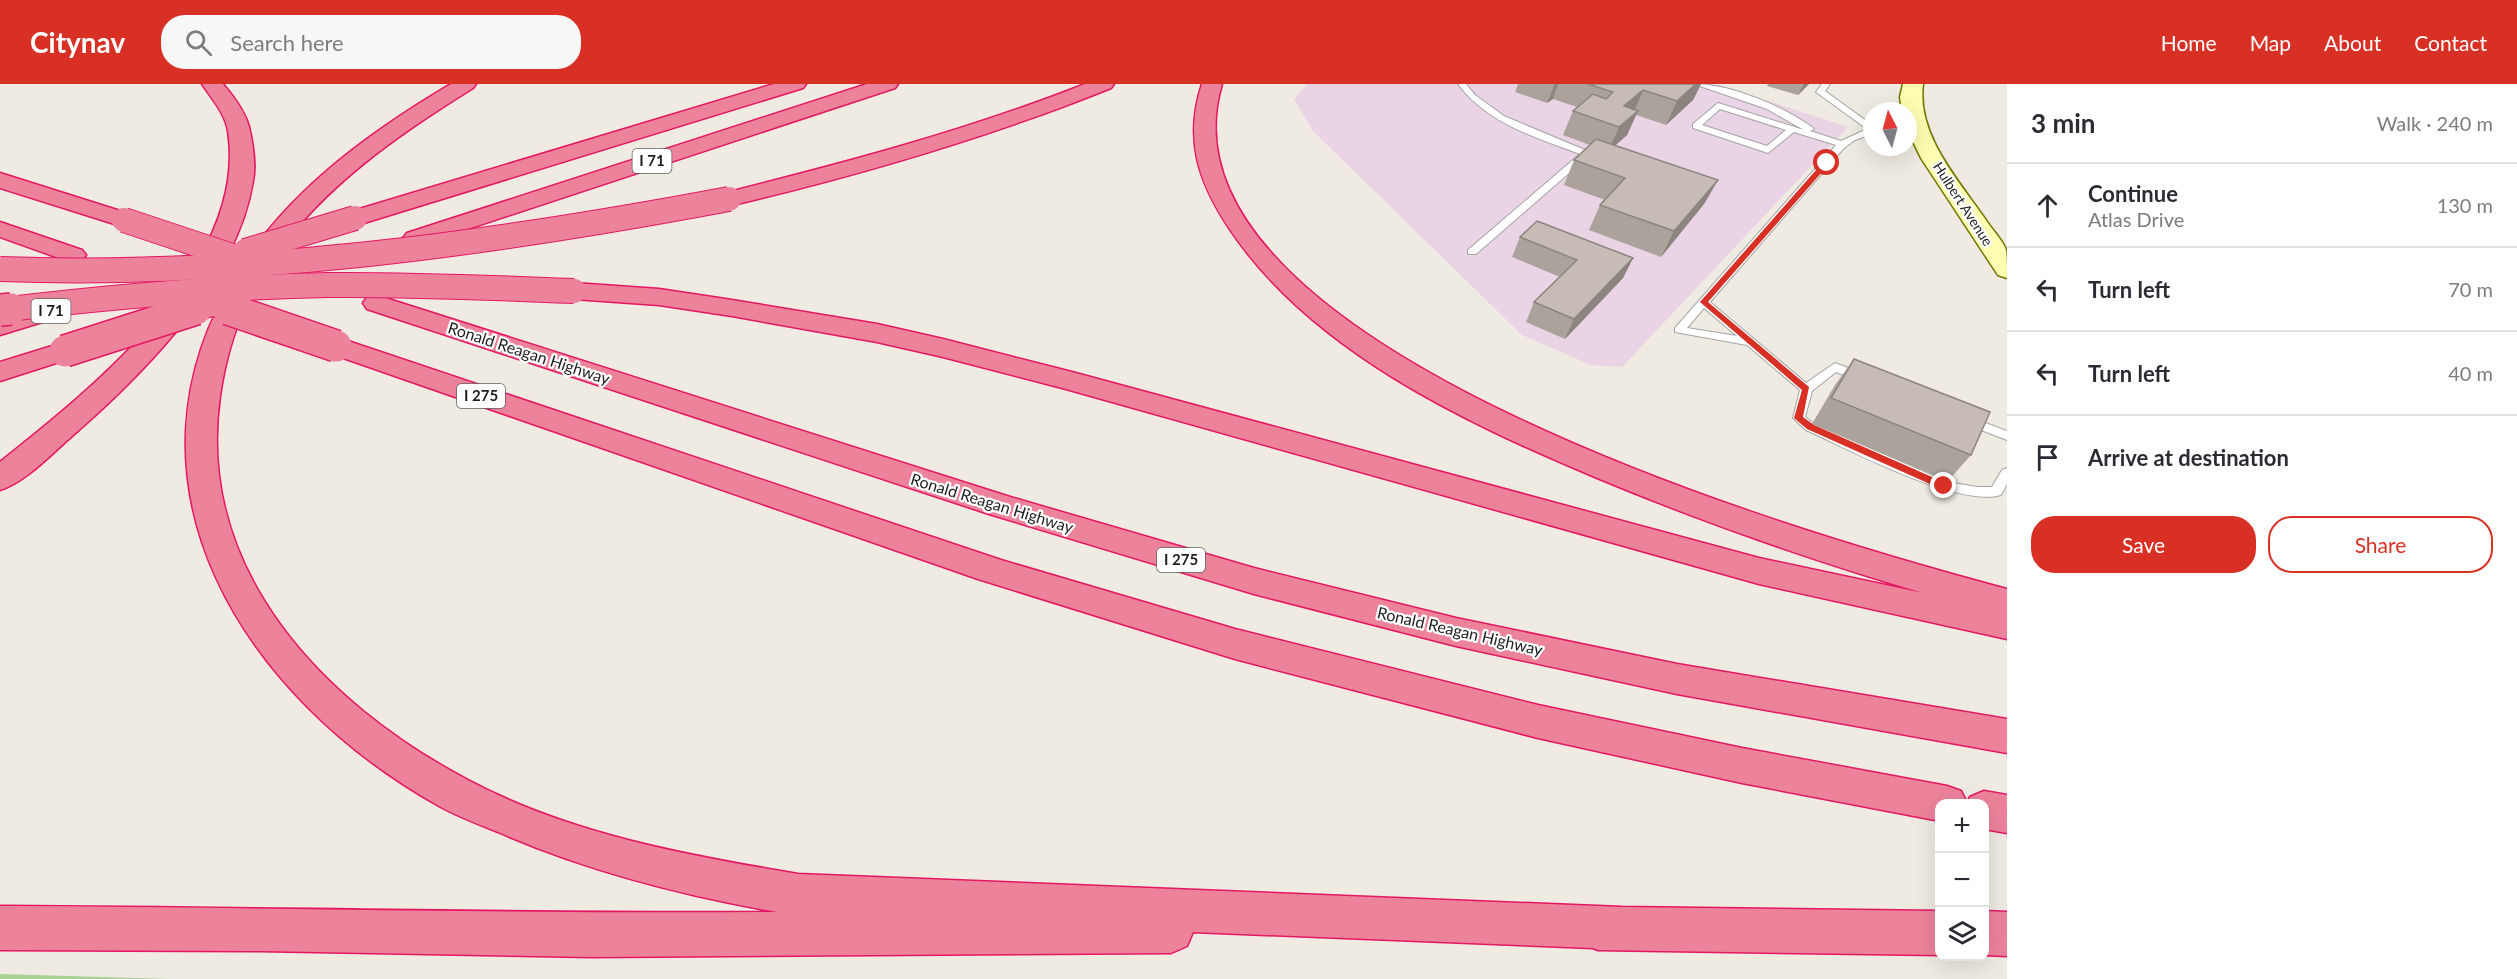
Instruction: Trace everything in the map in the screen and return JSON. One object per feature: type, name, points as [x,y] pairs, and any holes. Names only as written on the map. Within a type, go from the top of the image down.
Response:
[{"type":"highway","points":[[0,479],[36,451],[121,373],[179,311],[216,257],[240,189],[243,153],[239,130],[228,104],[212,84]]},
{"type":"highway","points":[[466,84],[404,122],[346,165],[276,237],[250,272],[228,312],[205,389],[200,425],[203,491],[210,525],[225,564],[257,624],[301,677],[366,737],[455,794],[539,832],[647,865],[736,885],[798,895],[1619,927],[1935,933]]},
{"type":"highway","name":"I 71","points":[[0,327],[796,84]]},
{"type":"highway","name":"I 71","points":[[0,372],[888,84]]},
{"type":"highway","points":[[0,269],[188,268],[283,262],[407,251],[610,222],[729,199],[944,143],[1042,109],[1104,84]]},
{"type":"highway","points":[[1212,84],[1205,101],[1202,136],[1211,173],[1223,200],[1259,252],[1297,292],[1391,364],[1509,429],[1669,496],[1770,533],[1870,565],[2007,603]]},
{"type":"highway","name":"Ronald Reagan Highway","points":[[0,180],[1000,506],[1254,582],[1456,632],[1665,677],[1959,730],[2007,736]]},
{"type":"highway","name":"I 275","points":[[0,230],[940,554],[1135,615],[1395,688],[1598,736],[1935,802]]},
{"type":"highway","points":[[0,310],[158,293],[330,285],[574,291],[659,297],[712,305],[877,333],[932,345],[1072,381],[1759,571],[2007,625]]},
{"type":"highway","points":[[1989,811],[2007,814]]},
{"type":"highway","points":[[0,928],[261,929],[592,935],[1619,927]]},
{"type":"highway","points":[[1989,933],[2007,934]]},
{"type":"main road","name":"Hulbert Avenue","points":[[1912,102],[1913,84]]},
{"type":"main road","name":"Hulbert Avenue","points":[[1917,138],[2007,270]]},
{"type":"lane","points":[[1462,84],[1473,99],[1524,131],[1587,153],[1472,252]]},
{"type":"lane","points":[[1698,84],[1789,116],[1818,136]]},
{"type":"lane","points":[[1826,84],[1820,92],[1863,123]]},
{"type":"lane","points":[[1793,129],[1768,150],[1696,126],[1718,106],[1818,136],[1841,144]]},
{"type":"lane","points":[[1751,342],[1679,330],[1841,144],[1855,134],[1863,132]]},
{"type":"lane","points":[[1704,302],[1806,389]]},
{"type":"lane","points":[[1876,383],[1835,367],[1806,389],[1799,418],[1810,427],[1944,486],[1977,492],[1996,492],[2007,473]]},
{"type":"lane","points":[[1957,416],[2007,436]]},
{"type":"shaded area","points":[[1308,84],[1716,84],[1848,127],[1622,367],[1591,365],[1522,335],[1313,131],[1294,99]]},
{"type":"green space","points":[[0,974],[171,979],[0,979]]},
{"type":"building","points":[[1588,84],[1696,84],[1677,101],[1643,90],[1624,106],[1638,111],[1619,127],[1573,111],[1593,94],[1606,99],[1613,92]]},
{"type":"building","points":[[1596,139],[1718,180],[1674,231],[1600,205],[1625,178],[1574,160]]},
{"type":"building","points":[[1537,221],[1633,258],[1574,319],[1534,302],[1577,260],[1520,237]]},
{"type":"building","points":[[1854,359],[1990,412],[1971,455],[1831,398]]},
{"type":"route","points":[[1827,163],[1704,302],[1806,389],[1799,418],[1810,427],[1944,486]]}]
